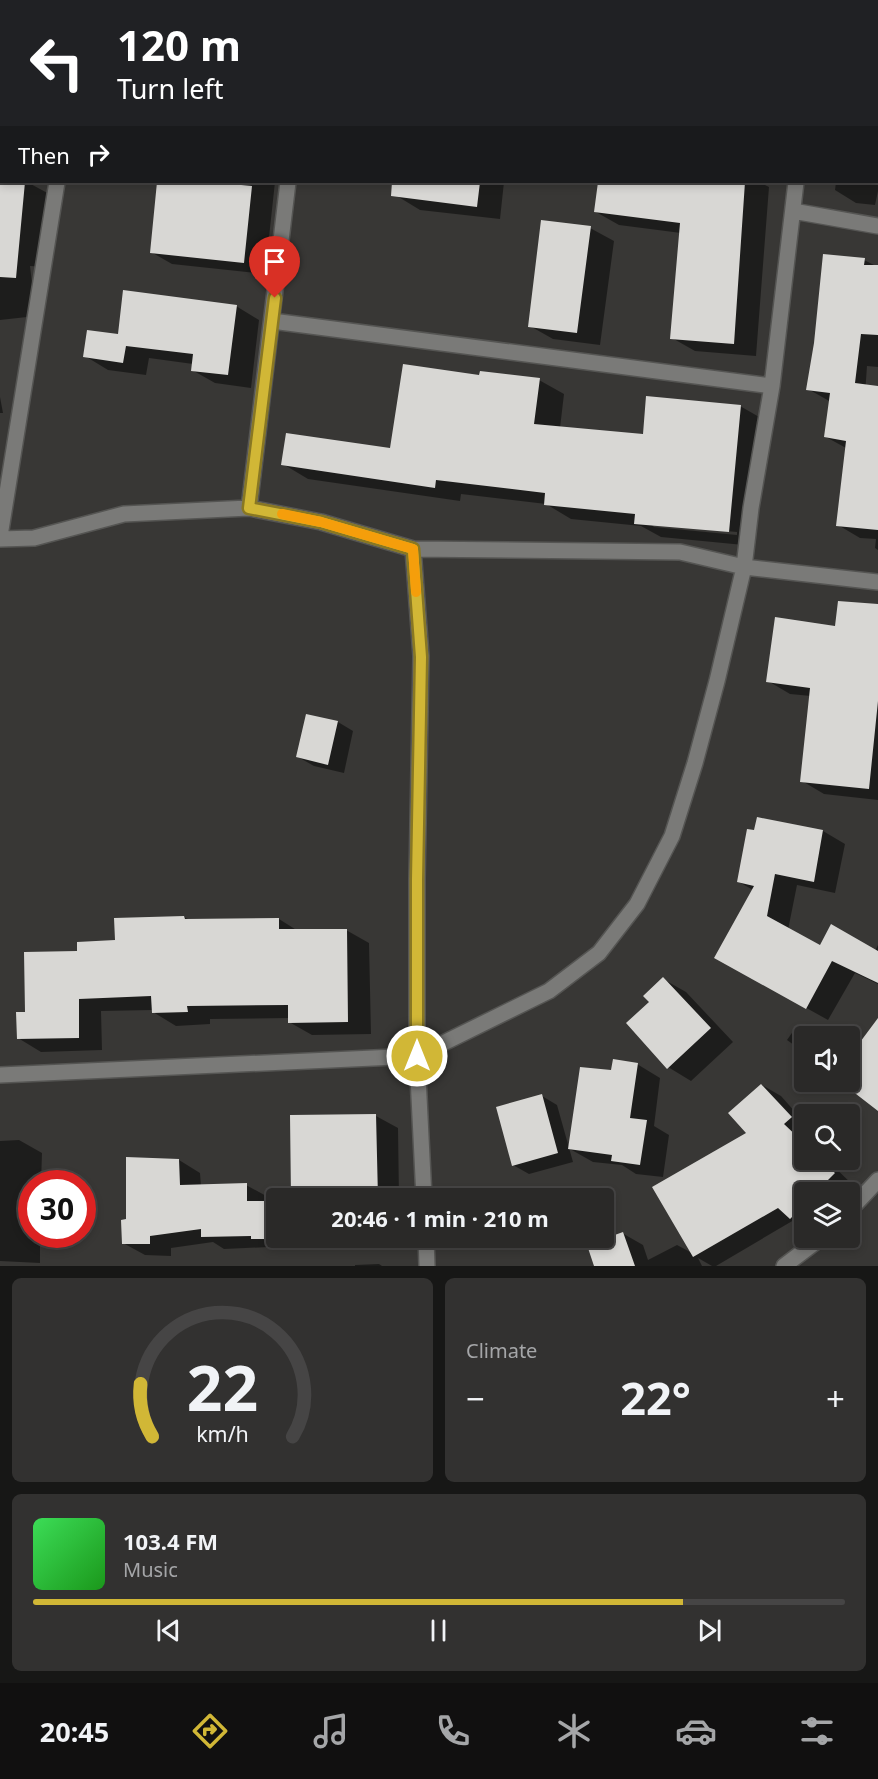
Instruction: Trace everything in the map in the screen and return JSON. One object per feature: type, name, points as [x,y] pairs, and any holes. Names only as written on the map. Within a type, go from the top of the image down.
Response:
[{"type":"street","points":[[57,183],[0,537],[34,538],[124,514],[249,508],[321,522],[413,549],[680,552],[744,567],[878,582]]},
{"type":"street","points":[[249,508],[288,183]]},
{"type":"street","points":[[0,1075],[417,1056],[549,991],[599,953],[637,904],[672,836],[696,763],[744,567],[751,508],[772,386],[796,183]]},
{"type":"street","points":[[793,211],[878,226]]},
{"type":"street","points":[[272,321],[772,386]]},
{"type":"street","points":[[413,549],[421,657],[417,1056],[424,1188]]},
{"type":"street","points":[[860,1199],[878,1180]]},
{"type":"street","points":[[426,1248],[427,1266]]},
{"type":"street","points":[[784,1266],[808,1248]]},
{"type":"building","points":[[0,183],[25,183],[16,278],[0,277]]},
{"type":"building","points":[[157,183],[220,183],[252,186],[244,263],[150,253]]},
{"type":"building","points":[[392,183],[480,183],[477,207],[391,196]]},
{"type":"building","points":[[598,183],[745,183],[734,344],[670,339],[680,223],[594,212]]},
{"type":"building","points":[[541,220],[591,226],[577,333],[528,327]]},
{"type":"building","points":[[823,254],[865,258],[864,265],[878,265],[878,335],[861,334],[855,383],[878,386],[878,530],[836,526],[846,441],[824,437],[830,393],[806,390],[814,343]]},
{"type":"building","points":[[123,290],[237,305],[228,375],[191,371],[193,354],[126,346],[123,363],[83,357],[87,330],[118,334]]},
{"type":"building","points":[[403,364],[479,375],[480,371],[540,378],[534,424],[643,434],[646,396],[741,405],[729,532],[634,524],[635,514],[544,505],[545,493],[436,480],[435,488],[281,465],[286,433],[390,448]]},
{"type":"building","points":[[838,601],[878,604],[878,701],[869,789],[800,782],[810,688],[766,682],[775,617],[835,626]]},
{"type":"building","points":[[306,714],[338,721],[328,765],[296,757]]},
{"type":"building","points":[[757,817],[823,830],[814,882],[775,874],[767,916],[820,945],[831,924],[878,951],[878,983],[832,961],[806,1009],[714,958],[754,886],[737,882],[747,829],[754,830]]},
{"type":"building","points":[[184,916],[185,919],[279,918],[279,929],[347,929],[348,1022],[288,1023],[288,1005],[187,1006],[188,1012],[152,1013],[151,996],[79,999],[79,1038],[17,1039],[16,1012],[25,1012],[24,952],[77,951],[77,942],[115,940],[114,918]]},
{"type":"building","points":[[663,977],[711,1028],[667,1069],[626,1023],[649,1002],[643,996]]},
{"type":"building","points":[[878,1018],[878,1111],[853,1092],[860,1092],[860,1042]]},
{"type":"building","points":[[613,1059],[638,1063],[630,1118],[647,1120],[640,1165],[611,1161],[612,1155],[568,1149],[580,1067],[611,1070]]},
{"type":"building","points":[[761,1084],[792,1117],[784,1124],[794,1134],[794,1170],[832,1170],[835,1173],[826,1182],[794,1182],[794,1215],[790,1219],[778,1208],[693,1257],[652,1187],[746,1133],[728,1113]]},
{"type":"building","points":[[542,1094],[558,1153],[512,1166],[496,1107]]},
{"type":"building","points":[[376,1114],[378,1188],[291,1188],[290,1115]]},
{"type":"building","points":[[126,1157],[179,1159],[180,1185],[247,1183],[247,1201],[266,1201],[266,1239],[251,1239],[251,1236],[201,1237],[201,1229],[150,1236],[150,1244],[122,1244],[121,1220],[126,1219]]},
{"type":"building","points":[[623,1232],[635,1266],[594,1266],[588,1248],[614,1248],[614,1235]]},
{"type":"slow traffic","points":[[282,514],[321,522],[413,549],[416,592]]},
{"type":"route","points":[[275,298],[249,508],[321,522],[413,549],[421,657],[417,1056]]}]
